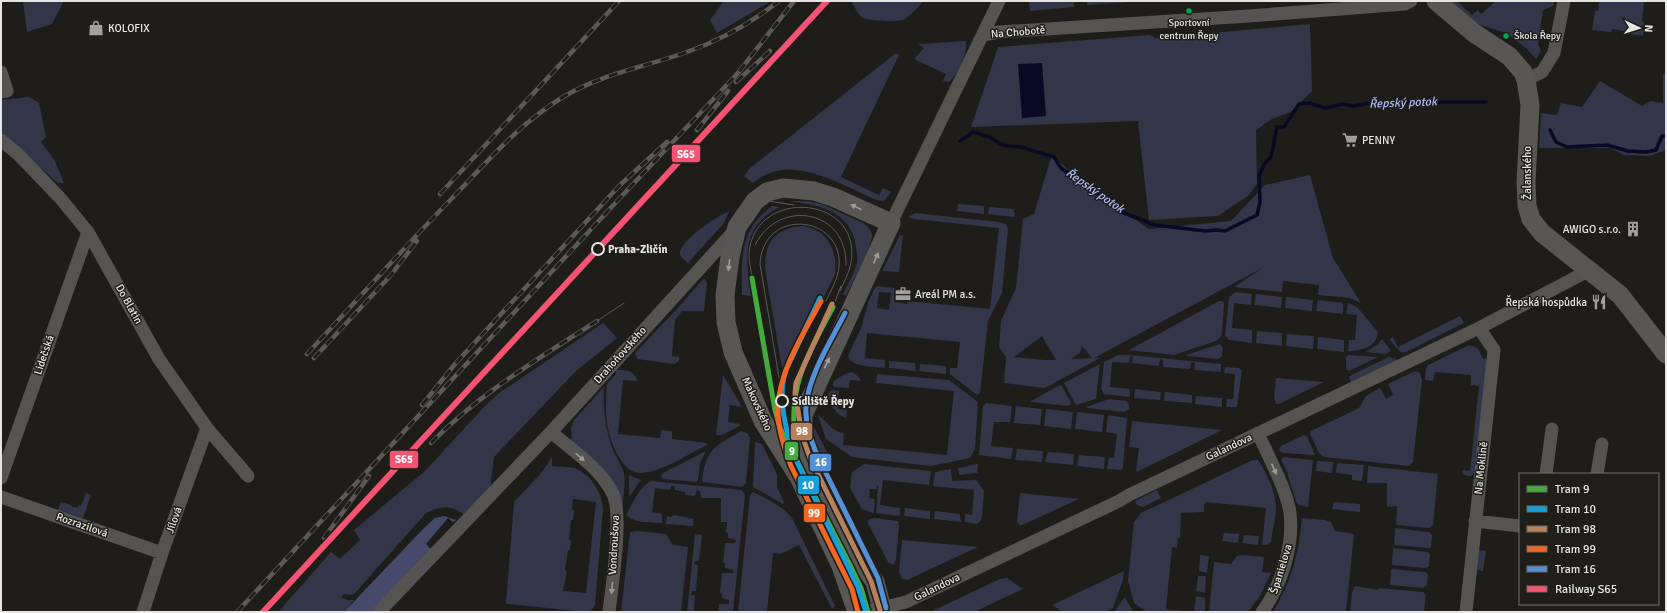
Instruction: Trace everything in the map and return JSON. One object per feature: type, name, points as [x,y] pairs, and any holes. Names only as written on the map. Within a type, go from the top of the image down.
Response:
[{"type":"street","points":[[983,35],[999,1]]},
{"type":"street","name":"Na Chobotě","points":[[877,611],[875,582],[860,560],[805,448],[802,425],[803,415],[892,224],[983,35],[999,32],[1406,4],[1411,1]]},
{"type":"street","name":"Žalanského","points":[[1436,1],[1474,33],[1509,56],[1520,68],[1526,80],[1530,105],[1526,182],[1527,206],[1531,218],[1542,233],[1620,295],[1666,354]]},
{"type":"street","points":[[1526,80],[1542,72],[1554,53],[1564,1]]},
{"type":"street","points":[[1,72],[4,92]]},
{"type":"street","name":"Do Blatin","points":[[1,140],[19,155],[61,198],[88,232],[159,359],[207,428],[248,476]]},
{"type":"street","name":"Drahoňovského","points":[[380,612],[550,432],[737,227],[743,217],[760,197],[767,192],[783,188],[814,191],[833,197],[892,224]]},
{"type":"street","name":"Makovského","points":[[737,227],[731,249],[726,295],[726,322],[728,337],[763,421],[799,477],[841,566],[857,612]]},
{"type":"street","name":"Lidečská","points":[[1,478],[88,232]]},
{"type":"street","name":"Galandova","points":[[877,611],[906,602],[1119,501],[1479,328],[1588,271]]},
{"type":"street","name":"Na Moklině","points":[[1466,612],[1494,350],[1479,328]]},
{"type":"street","name":"Jílová","points":[[143,612],[162,553],[207,428]]},
{"type":"street","points":[[1546,473],[1552,429]]},
{"type":"street","name":"Vondroušova","points":[[550,432],[598,473],[613,494],[617,510],[617,526],[609,612]]},
{"type":"street","name":"Španielova","points":[[1258,433],[1283,490],[1290,512],[1291,526],[1287,556],[1280,577],[1271,600],[1262,612]]},
{"type":"street","points":[[1597,473],[1602,444]]},
{"type":"street","name":"Rozrazilová","points":[[1,497],[162,553]]},
{"type":"street","points":[[1475,521],[1519,526]]},
{"type":"shaded area","points":[[23,1],[64,1],[52,24],[27,32]]},
{"type":"shaded area","points":[[724,1],[771,1],[717,33],[710,20]]},
{"type":"shaded area","points":[[853,1],[923,1],[914,12],[903,20],[889,21],[871,20],[861,17],[852,3]]},
{"type":"shaded area","points":[[1029,1],[1074,1],[1074,7],[1030,11]]},
{"type":"shaded area","points":[[1087,1],[1144,1],[1087,5]]},
{"type":"shaded area","points":[[1448,1],[1457,1],[1472,15],[1478,10],[1481,14],[1496,1],[1554,1],[1553,6],[1543,10],[1538,44],[1541,51],[1536,59],[1527,49],[1507,33],[1473,23]]},
{"type":"shaded area","points":[[1599,1],[1644,1],[1642,21],[1644,22],[1643,36],[1612,29],[1611,32],[1592,30],[1595,10],[1598,11]]},
{"type":"shaded area","name":"Sportovní centrum Řepy","points":[[1310,24],[1312,91],[1291,112],[1272,119],[1256,130],[1257,184],[1249,195],[1218,216],[1149,220],[1138,121],[971,127],[998,47],[1150,35],[1156,38]]},
{"type":"shaded area","points":[[966,41],[962,63],[956,74],[949,82],[943,81],[946,74],[914,59],[924,48],[918,44]]},
{"type":"shaded area","points":[[896,53],[899,55],[841,177],[879,195],[883,188],[891,192],[884,201],[877,200],[815,174],[799,170],[783,170],[767,174],[753,183],[744,176],[749,169]]},
{"type":"shaded area","points":[[1042,63],[1046,116],[1022,118],[1018,64]]},
{"type":"shaded area","points":[[1666,73],[1666,150],[1650,156],[1624,155],[1610,148],[1539,148],[1541,113],[1557,115],[1561,103],[1582,107],[1600,81],[1642,106],[1650,101],[1663,103],[1663,74]]},
{"type":"shaded area","points":[[29,97],[39,103],[46,137],[41,142],[54,159],[64,183],[58,183],[1,133],[1,100]]},
{"type":"shaded area","points":[[1052,154],[1080,182],[1149,229],[1231,221],[1265,185],[1310,175],[1333,258],[1361,303],[1350,298],[1318,295],[1319,285],[1283,281],[1282,292],[1234,287],[1264,267],[1094,358],[1100,358],[1045,388],[1004,383],[1006,357],[999,347],[1001,321],[1016,288],[1023,219],[1034,214]],"holes":[[[1042,336],[1056,360],[1014,357]],[[1082,346],[1092,358],[1071,359],[1080,353]]]},
{"type":"shaded area","points":[[789,201],[807,201],[822,204],[863,223],[870,229],[872,235],[869,248],[846,296],[843,294],[857,263],[855,241],[851,230],[838,215],[829,210],[810,204]]},
{"type":"shaded area","points":[[958,204],[984,206],[984,214],[957,211]]},
{"type":"shaded area","points":[[772,206],[779,207],[766,215],[757,224],[748,245],[747,257],[751,296],[742,295],[743,257],[748,235],[761,215]]},
{"type":"shaded area","points":[[989,207],[1014,209],[1015,217],[988,214]]},
{"type":"shaded area","points":[[729,211],[724,223],[688,263],[683,259],[680,253],[686,242],[700,229]]},
{"type":"shaded area","points":[[915,213],[999,222],[1006,224],[1008,229],[1002,293],[988,321],[980,393],[977,395],[950,374],[950,368],[957,368],[960,342],[867,333],[865,358],[885,360],[885,368],[859,365],[850,360],[848,356],[861,328],[869,300],[876,286],[895,288],[894,302],[907,304],[907,301],[990,309],[999,228],[914,219],[908,217]],"holes":[[[879,292],[891,293],[889,310],[877,308]]]},
{"type":"shaded area","points":[[803,226],[812,228],[819,232],[830,243],[835,257],[835,274],[795,358],[785,375],[783,374],[765,269],[765,259],[769,244],[779,233],[794,227]]},
{"type":"shaded area","points":[[900,235],[903,235],[899,272],[882,271]]},
{"type":"shaded area","points":[[703,279],[705,279],[707,283],[704,311],[682,311],[675,320],[672,356],[679,357],[679,361],[674,364],[637,359],[635,353]]},
{"type":"shaded area","points":[[1236,292],[1252,294],[1251,305],[1234,303],[1232,328],[1252,330],[1252,343],[1229,340],[1225,335],[1229,297]]},
{"type":"shaded area","points":[[1256,294],[1282,297],[1281,308],[1254,305]]},
{"type":"shaded area","points":[[1286,297],[1313,300],[1312,311],[1285,308]]},
{"type":"shaded area","points":[[1318,300],[1343,303],[1343,314],[1316,311]]},
{"type":"shaded area","points":[[1219,301],[1223,301],[1224,304],[1222,334],[1216,341],[1174,355],[1129,350]]},
{"type":"shaded area","points":[[1348,303],[1357,307],[1378,332],[1372,345],[1363,349],[1348,351],[1349,340],[1355,340],[1357,315],[1346,314]]},
{"type":"shaded area","points":[[1460,316],[1464,323],[1404,353],[1399,351],[1389,339],[1393,337],[1398,347]]},
{"type":"shaded area","points":[[603,323],[617,338],[575,372],[494,457],[490,489],[465,515],[455,509],[446,507],[426,513],[356,592],[352,595],[344,594],[341,597],[348,600],[354,600],[344,612],[278,612],[331,552],[340,559],[360,540],[354,530],[425,471],[484,407],[499,393]]},
{"type":"shaded area","points":[[1257,331],[1282,333],[1282,346],[1256,343]]},
{"type":"shaded area","points":[[1287,334],[1314,336],[1313,349],[1286,346]]},
{"type":"shaded area","points":[[1318,337],[1344,340],[1344,352],[1317,349]]},
{"type":"shaded area","points":[[1382,339],[1391,351],[1385,354],[1366,352],[1378,344]]},
{"type":"shaded area","points":[[1220,344],[1223,347],[1222,356],[1218,359],[1186,355]]},
{"type":"shaded area","points":[[1469,345],[1477,348],[1482,358],[1487,359],[1475,471],[1472,476],[1463,474],[1462,470],[1470,471],[1479,386],[1471,385],[1471,375],[1435,372],[1433,381],[1425,380],[1426,368],[1428,365]]},
{"type":"shaded area","points":[[1118,355],[1129,355],[1221,364],[1221,372],[1194,370],[1195,363],[1191,362],[1190,369],[1163,367],[1163,360],[1160,359],[1159,366],[1132,363],[1133,356],[1130,356],[1129,363],[1112,362],[1110,387],[1130,389],[1130,397],[1104,394],[1101,389],[1104,362]]},
{"type":"shaded area","points":[[1349,355],[1378,357],[1349,371],[1346,369],[1346,357]]},
{"type":"shaded area","points":[[1389,357],[1399,360],[1352,383],[1349,377],[1353,374]]},
{"type":"shaded area","points":[[889,361],[915,363],[916,371],[889,368]]},
{"type":"shaded area","points":[[920,364],[946,366],[946,374],[919,371]]},
{"type":"shaded area","points":[[1100,364],[1096,399],[1076,405],[1064,383]]},
{"type":"shaded area","points":[[1225,367],[1239,368],[1242,370],[1237,407],[1226,407],[1227,399],[1233,399],[1235,374],[1224,373]]},
{"type":"shaded area","points":[[616,370],[630,371],[638,381],[623,380],[618,434],[660,438],[661,430],[672,431],[672,439],[707,443],[707,445],[657,470],[640,473],[633,472],[622,461],[613,446],[606,418],[607,384],[616,374]]},
{"type":"shaded area","points":[[1415,371],[1420,373],[1422,380],[1413,462],[1409,466],[1324,457],[1319,453],[1310,434],[1311,431],[1359,408],[1366,396],[1380,388],[1386,399],[1393,395],[1388,384]]},
{"type":"shaded area","points":[[852,372],[859,377],[861,381],[850,380],[849,388],[834,387],[833,382]]},
{"type":"shaded area","points":[[877,374],[949,380],[978,402],[975,449],[970,458],[931,466],[852,457],[826,439],[818,415],[833,428],[844,433],[843,445],[947,455],[954,391],[876,383]]},
{"type":"shaded area","points":[[723,375],[742,407],[730,405],[728,422],[740,424],[740,426],[722,435],[716,435]]},
{"type":"shaded area","points":[[1276,378],[1324,382],[1279,404],[1276,404],[1274,398]]},
{"type":"shaded area","points":[[1060,385],[1071,403],[1070,405],[1031,402],[1031,401]]},
{"type":"shaded area","points":[[604,387],[604,412],[606,427],[613,450],[622,467],[625,477],[622,510],[569,439],[572,438],[571,428],[574,420]]},
{"type":"shaded area","points":[[1135,389],[1161,392],[1160,400],[1134,398]]},
{"type":"shaded area","points":[[833,390],[839,391],[838,409],[847,410],[846,418],[833,408],[829,400],[829,392]]},
{"type":"shaded area","points":[[1165,392],[1192,395],[1192,403],[1164,401]]},
{"type":"shaded area","points":[[1196,396],[1222,398],[1222,407],[1195,404]]},
{"type":"shaded area","points":[[1109,399],[1126,401],[1129,404],[1129,409],[1124,412],[1086,407]]},
{"type":"shaded area","points":[[986,403],[1012,406],[1010,422],[994,422],[991,446],[1013,448],[1011,459],[979,455],[983,406]]},
{"type":"shaded area","points":[[1016,406],[1042,409],[1040,425],[1014,423]]},
{"type":"shaded area","points":[[1046,409],[1073,412],[1071,429],[1044,426]]},
{"type":"shaded area","points":[[1077,412],[1104,415],[1102,432],[1075,429]]},
{"type":"shaded area","points":[[1108,415],[1127,418],[1123,468],[1121,470],[1107,469],[1109,458],[1114,458],[1117,434],[1106,432]]},
{"type":"shaded area","points":[[1132,421],[1222,430],[1137,472],[1139,448],[1129,447]]},
{"type":"shaded area","points":[[811,425],[815,429],[830,458],[821,462],[811,441]]},
{"type":"shaded area","points":[[741,431],[747,433],[750,438],[746,483],[742,487],[703,482],[702,480],[706,461],[710,454],[725,440]]},
{"type":"shaded area","points":[[1304,435],[1307,436],[1315,455],[1283,453],[1279,450],[1281,446]]},
{"type":"shaded area","points":[[755,442],[762,444],[777,474],[777,487],[784,502],[783,504],[753,487]]},
{"type":"shaded area","points":[[1017,449],[1043,451],[1042,462],[1015,460]]},
{"type":"shaded area","points":[[706,451],[700,463],[698,480],[696,482],[663,479],[661,476],[663,473]]},
{"type":"shaded area","points":[[1048,452],[1074,454],[1073,465],[1045,462]]},
{"type":"shaded area","points":[[1079,455],[1105,457],[1104,469],[1077,466]]},
{"type":"shaded area","points":[[552,457],[552,466],[574,468],[587,476],[592,481],[601,497],[603,509],[595,605],[592,610],[587,612],[507,604],[506,602],[514,502],[542,472]],"holes":[[[573,499],[596,502],[586,593],[563,591],[567,571],[565,570],[568,550],[570,550],[571,540],[569,540],[571,520],[573,520],[574,510],[572,510]]]},
{"type":"shaded area","points":[[1283,457],[1313,460],[1308,507],[1298,505],[1296,502],[1287,472],[1281,460]]},
{"type":"shaded area","points":[[1253,460],[1258,460],[1268,477],[1275,498],[1276,511],[1271,542],[1267,545],[1262,545],[1266,508],[1206,502],[1204,505],[1204,512],[1181,513],[1180,538],[1178,538],[1177,548],[1172,547],[1166,609],[1192,612],[1147,612],[1134,603],[1128,581],[1134,522],[1141,513]]},
{"type":"shaded area","points":[[1317,461],[1333,462],[1332,473],[1316,471]]},
{"type":"shaded area","points":[[1337,463],[1364,465],[1362,481],[1352,480],[1352,475],[1336,473]]},
{"type":"shaded area","points":[[864,464],[931,471],[929,485],[883,480],[880,505],[900,508],[900,516],[876,513],[878,486],[877,489],[870,489],[869,498],[875,499],[873,513],[862,509],[850,488],[852,472]]},
{"type":"shaded area","points":[[978,464],[977,473],[959,475],[958,468]]},
{"type":"shaded area","points":[[1368,466],[1438,474],[1433,525],[1429,528],[1396,525],[1397,506],[1387,507],[1387,483],[1367,483]]},
{"type":"shaded area","points":[[951,469],[952,481],[976,480],[984,491],[982,518],[980,522],[976,524],[965,522],[965,514],[972,515],[974,490],[933,486],[935,472]]},
{"type":"shaded area","points":[[629,475],[641,480],[629,497]]},
{"type":"shaded area","points":[[651,481],[742,490],[745,495],[733,612],[718,612],[719,604],[729,604],[729,600],[722,598],[722,594],[720,593],[722,573],[733,573],[733,570],[725,568],[725,563],[723,563],[725,543],[735,543],[736,540],[728,538],[728,533],[726,532],[727,522],[721,522],[721,498],[701,498],[700,491],[697,490],[695,496],[685,495],[685,492],[675,490],[675,486],[671,486],[671,490],[655,488],[652,512],[662,514],[662,523],[643,522],[630,518],[626,515],[640,491],[647,483]]},
{"type":"shaded area","points":[[1157,490],[1161,498],[1143,507],[1137,505],[1135,501]]},
{"type":"shaded area","points":[[753,492],[779,506],[792,518],[835,606],[832,609],[799,545],[781,554],[773,553],[767,612],[738,612],[750,495]]},
{"type":"shaded area","points":[[86,493],[91,495],[83,518],[58,510],[61,502],[71,505],[72,507],[78,507],[79,505],[81,506]]},
{"type":"shaded area","points":[[1020,493],[1079,499],[1020,526],[1017,521]]},
{"type":"shaded area","points":[[1334,502],[1360,504],[1360,512],[1332,509]]},
{"type":"shaded area","points":[[905,508],[930,511],[930,519],[904,516]]},
{"type":"shaded area","points":[[935,511],[960,514],[961,522],[934,519]]},
{"type":"shaded area","points":[[673,515],[694,519],[693,526],[666,524],[667,516],[672,517]]},
{"type":"shaded area","points":[[444,516],[456,520],[453,522],[448,518],[426,544],[433,551],[374,612],[344,612],[423,529],[435,518]]},
{"type":"shaded area","points":[[874,518],[898,521],[899,526],[896,560],[893,565],[888,562],[868,523],[868,520]]},
{"type":"shaded area","points":[[1302,518],[1325,520],[1331,522],[1335,531],[1354,534],[1346,612],[1273,612],[1285,590],[1293,567],[1299,543]]},
{"type":"shaded area","points":[[1395,528],[1429,532],[1432,535],[1431,547],[1394,545]]},
{"type":"shaded area","points":[[637,531],[666,534],[673,545],[688,547],[681,612],[621,612],[630,532]]},
{"type":"shaded area","points":[[1224,533],[1239,534],[1238,543],[1222,541]]},
{"type":"shaded area","points":[[695,534],[702,535],[699,561],[695,561],[694,564],[698,565],[696,591],[692,591],[691,595],[695,595],[694,611],[698,612],[687,612]]},
{"type":"shaded area","points":[[1244,535],[1259,536],[1258,545],[1242,543]]},
{"type":"shaded area","points":[[902,540],[978,547],[907,580],[902,579],[899,571]]},
{"type":"shaded area","points":[[1393,548],[1428,552],[1430,554],[1429,566],[1426,568],[1392,565]]},
{"type":"shaded area","points":[[1479,550],[1486,551],[1483,571],[1477,570]]},
{"type":"shaded area","points":[[1200,555],[1209,556],[1207,573],[1199,571]]},
{"type":"shaded area","points":[[1237,556],[1264,557],[1262,572],[1271,573],[1260,596],[1248,612],[1209,612],[1214,562],[1231,564]]},
{"type":"shaded area","points":[[1391,569],[1426,572],[1428,575],[1427,585],[1423,588],[1390,585]]},
{"type":"shaded area","points":[[1124,571],[1123,580],[1113,608],[1106,612],[1063,612],[1052,605]]},
{"type":"shaded area","points":[[1198,576],[1206,576],[1205,593],[1196,591]]},
{"type":"shaded area","points":[[1007,578],[1023,589],[974,612],[930,612],[1000,579]]},
{"type":"shaded area","points":[[1355,586],[1379,590],[1379,588],[1423,592],[1426,595],[1424,612],[1350,612],[1352,592]]},
{"type":"shaded area","points":[[1196,596],[1205,598],[1205,612],[1194,612]]},
{"type":"shaded area","points":[[1124,598],[1134,612],[1114,612]]},
{"type":"waterway","name":"Řepský potok","points":[[960,141],[973,132],[990,137],[1007,146],[1021,147],[1054,157],[1061,168],[1124,213],[1155,225],[1205,231],[1225,231],[1257,215],[1260,202],[1259,176],[1265,163],[1271,157],[1277,127],[1284,127],[1299,104],[1309,103],[1326,108],[1342,104],[1354,106],[1375,102],[1486,102]]},
{"type":"waterway","name":"Řepský potok","points":[[1550,130],[1556,142],[1567,147],[1607,145],[1628,151],[1646,152],[1656,150],[1662,136],[1666,136]]},
{"type":"tram line","points":[[755,201],[768,201],[794,205]]},
{"type":"tram line","points":[[752,278],[749,254],[755,232],[768,217],[786,209],[806,208],[825,212],[841,223],[850,240],[851,263],[848,274],[840,291]]},
{"type":"tram line","points":[[755,245],[766,230],[780,220],[795,216],[810,216],[824,222],[836,232],[844,246],[846,265]]},
{"type":"tram line","points":[[783,401],[760,264],[764,245],[774,233],[788,226],[802,224],[817,228],[829,236],[837,250],[839,267],[836,280],[826,301]]},
{"type":"tram line","name":"9","points":[[752,278],[775,410],[780,428],[850,565],[861,588],[868,612]]},
{"type":"tram line","points":[[833,307],[841,286]]},
{"type":"tram line","name":"10","points":[[820,298],[786,370],[782,393],[784,417],[790,442],[798,464],[858,587],[866,612]]},
{"type":"tram line","name":"99","points":[[821,301],[800,339],[783,378],[778,414],[780,429],[791,466],[852,589],[858,612]]},
{"type":"tram line","points":[[597,321],[624,303]]},
{"type":"tram line","name":"98","points":[[832,304],[796,383],[795,393],[804,441],[810,458],[871,581],[880,610]]},
{"type":"tram line","name":"9","points":[[795,436],[794,417],[798,384],[809,353],[833,307]]},
{"type":"tram line","name":"16","points":[[845,313],[821,359],[811,383],[806,407],[806,420],[817,455],[878,578],[886,608]]},
{"type":"railway","points":[[440,194],[619,1]]},
{"type":"railway","points":[[307,354],[496,152],[534,117],[563,97],[592,82],[687,52],[712,42],[747,24],[779,1]]},
{"type":"railway","points":[[237,612],[619,199],[738,73],[794,1]]},
{"type":"railway","points":[[736,82],[770,51]]},
{"type":"railway","points":[[697,130],[728,91]]},
{"type":"railway","points":[[422,405],[455,364],[620,185],[667,142]]},
{"type":"railway","points":[[314,358],[391,275],[417,241]]},
{"type":"railway","points":[[431,443],[469,408],[489,393],[597,321]]},
{"type":"railway","points":[[324,538],[369,476]]},
{"type":"rail line","name":"S65","points":[[263,612],[827,1]]},
{"type":"place","name":"Sportovní centrum Řepy","points":[[1189,11]]},
{"type":"place","name":"KOLOFIX","points":[[96,28]]},
{"type":"place","name":"Škola Řepy","points":[[1506,36]]},
{"type":"place","name":"PENNY","points":[[1350,140]]},
{"type":"place","name":"AWIGO s.r.o.","points":[[1633,229]]},
{"type":"place","name":"Praha-Zličín","points":[[598,249]]},
{"type":"place","name":"Areál PM a.s.","points":[[903,294]]},
{"type":"place","name":"Řepská hospůdka","points":[[1599,302]]},
{"type":"place","name":"Sídliště Řepy","points":[[782,401]]}]
